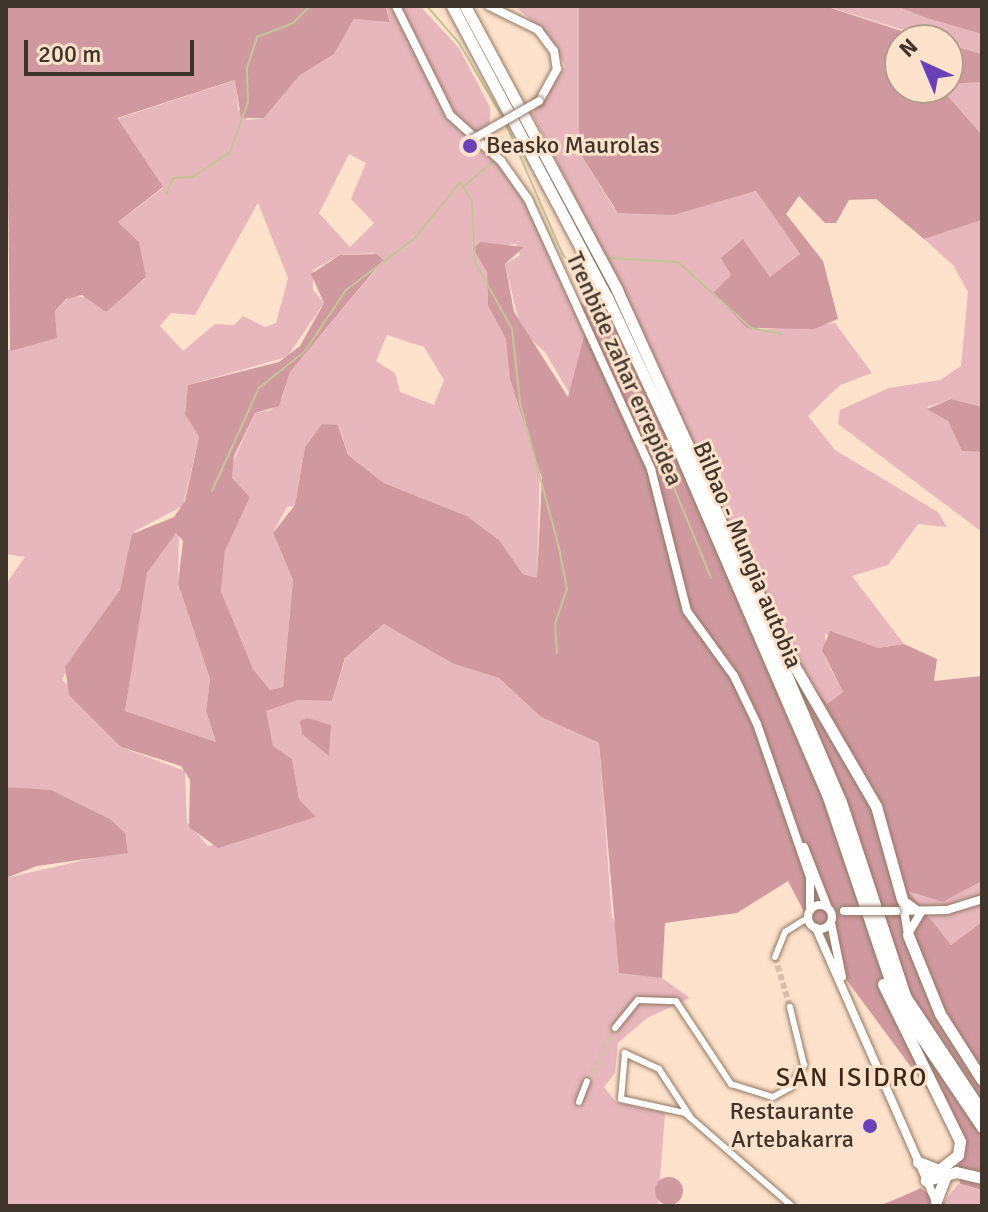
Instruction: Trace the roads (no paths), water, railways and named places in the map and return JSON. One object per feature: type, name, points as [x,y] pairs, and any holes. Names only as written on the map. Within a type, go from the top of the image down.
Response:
[{"type":"highway","name":"Bilbao - Mungia autobia","points":[[458,8],[478,27],[706,489],[841,802],[888,958],[921,1025],[982,1112]]},
{"type":"highway","name":"Bilbao - Mungia autobia","points":[[458,8],[594,259],[827,794],[874,949],[915,1033],[982,1127]]},
{"type":"highway","points":[[706,489],[784,648],[876,806],[899,907]]},
{"type":"highway","points":[[908,935],[940,1014],[982,1080]]},
{"type":"highway","points":[[874,949],[903,1038],[956,1124],[958,1155],[942,1173],[926,1180]]},
{"type":"highway","points":[[918,1162],[942,1173],[982,1178]]},
{"type":"highway","points":[[937,1204],[942,1173]]},
{"type":"street","name":"Trenbide zahar errepidea","points":[[396,6],[436,93],[473,139],[501,161],[528,199],[651,469],[682,599],[745,697],[832,921]]},
{"type":"street","points":[[473,139],[539,101],[557,69],[554,51],[538,30],[489,6]]},
{"type":"street","name":"Trenbide zahar errepidea","points":[[790,817],[813,889],[810,910],[816,928]]},
{"type":"street","points":[[810,910],[899,907],[922,911],[982,899]]},
{"type":"street","points":[[899,907],[908,935]]},
{"type":"street","points":[[844,911],[816,928],[937,1204]]},
{"type":"street","points":[[908,935],[922,911]]},
{"type":"street","points":[[775,957],[785,932],[804,920]]},
{"type":"street","points":[[832,921],[849,1009]]},
{"type":"street","points":[[615,1028],[638,1000],[676,1001],[690,1012],[731,1084],[773,1097],[797,1081],[806,1057],[790,1007]]},
{"type":"street","points":[[691,1118],[621,1099],[625,1053],[659,1069],[691,1118],[792,1206]]},
{"type":"street","points":[[579,1102],[587,1081]]},
{"type":"waterway","points":[[166,194],[173,178],[192,177],[230,152],[248,102],[247,68],[257,37],[293,23],[310,6]]},
{"type":"waterway","points":[[427,6],[459,43],[503,118]]},
{"type":"waterway","points":[[506,124],[562,253],[604,317],[711,578]]},
{"type":"waterway","points":[[500,155],[513,145]]},
{"type":"waterway","points":[[464,186],[495,160]]},
{"type":"waterway","points":[[212,491],[259,388],[305,351],[346,290],[415,238],[460,182],[472,201],[475,262],[512,329],[520,403],[559,548],[567,589],[555,624],[557,653]]},
{"type":"waterway","points":[[606,258],[678,262],[751,328],[781,334]]},
{"type":"waterway","points":[[566,259],[580,259]]},
{"type":"tunnel","points":[[775,957],[790,1007]]},
{"type":"tunnel","points":[[587,1081],[615,1028]]},
{"type":"place","name":"Beasko Maurolas","points":[[470,146]]},
{"type":"place","name":"Restaurante Artebakarra","points":[[870,1126]]},
{"type":"district","name":"SAN ISIDRO","points":[[852,1079]]}]
